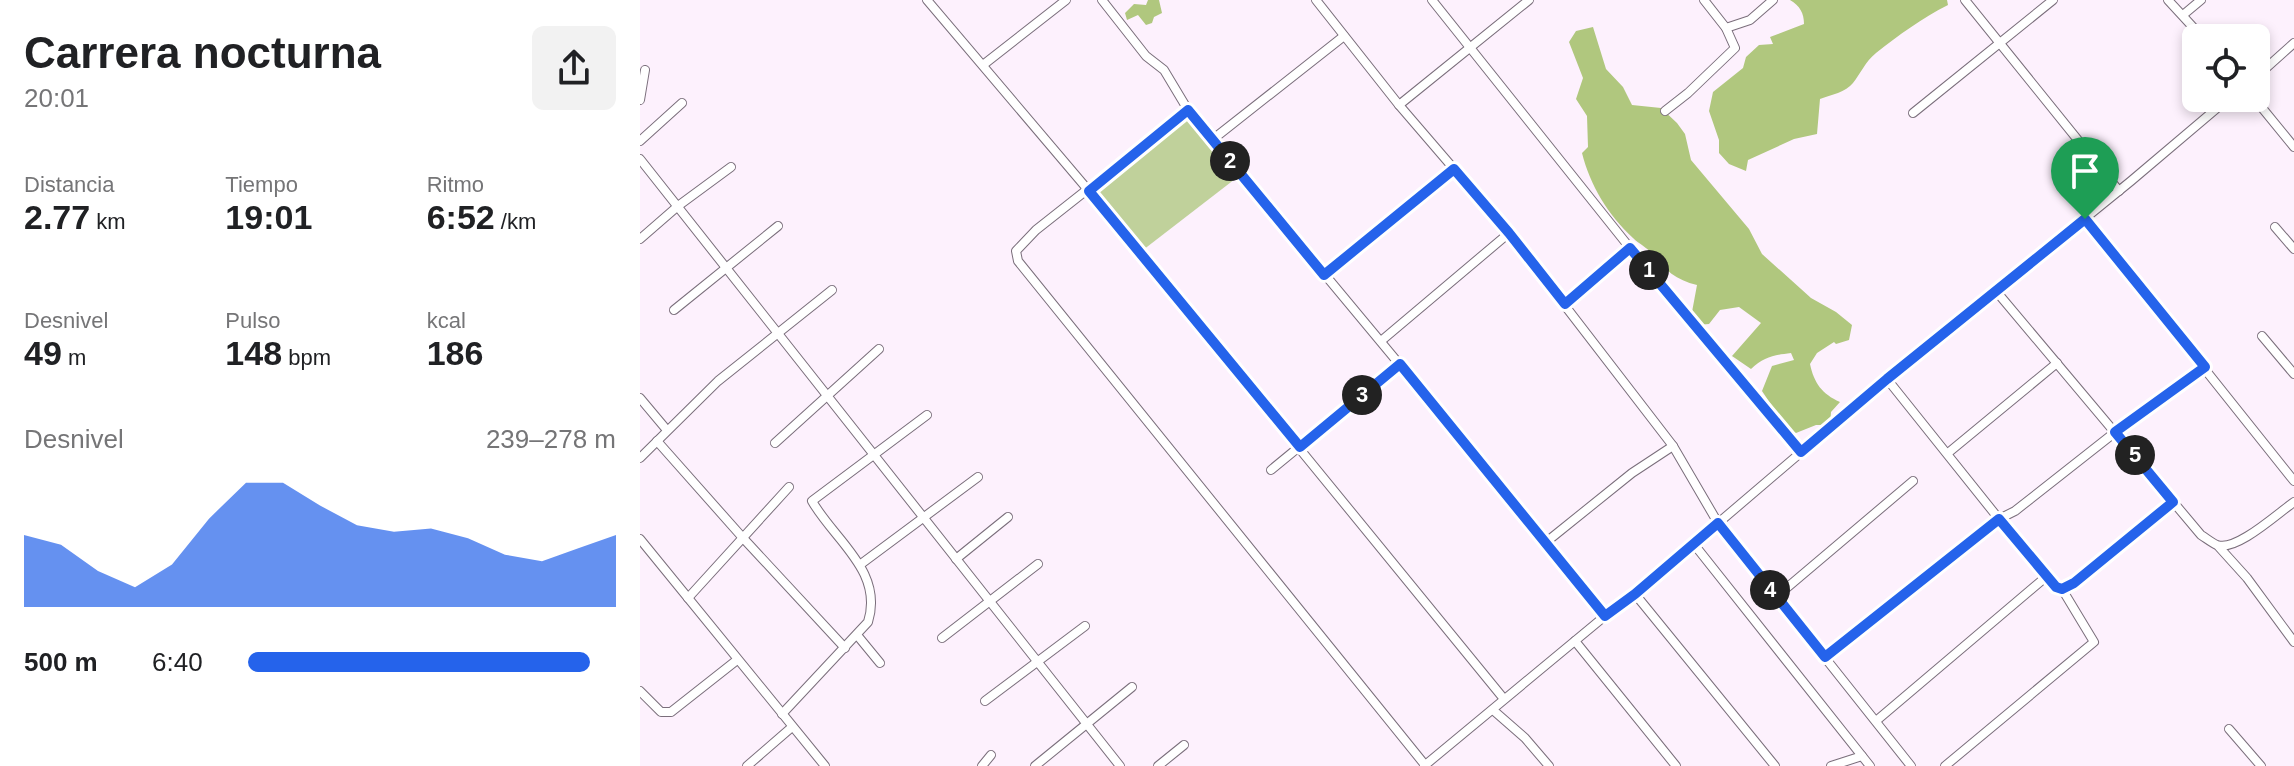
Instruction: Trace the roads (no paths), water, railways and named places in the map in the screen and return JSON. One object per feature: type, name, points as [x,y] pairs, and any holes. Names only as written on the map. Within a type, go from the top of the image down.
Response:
[{"type":"street","points":[[927,0],[1089,191],[1504,699]]},
{"type":"street","points":[[983,65],[1066,0]]},
{"type":"street","points":[[1103,0],[1146,56],[1164,70],[1188,110],[1212,140],[1605,616]]},
{"type":"street","points":[[1316,0],[1565,304],[1673,446],[1718,523],[1911,766]]},
{"type":"street","points":[[1432,0],[1630,248],[1801,452]]},
{"type":"street","points":[[1399,105],[1529,0]]},
{"type":"street","points":[[1665,111],[1733,51],[1735,43],[1704,0]]},
{"type":"street","points":[[1726,28],[1750,20],[1773,0]]},
{"type":"street","points":[[1965,0],[2119,191]]},
{"type":"street","points":[[1913,113],[2053,0]]},
{"type":"street","points":[[2168,0],[2191,24]]},
{"type":"street","points":[[2183,15],[2201,0]]},
{"type":"street","points":[[1212,140],[1344,36]]},
{"type":"street","points":[[2270,64],[2294,43]]},
{"type":"street","points":[[640,100],[645,70]]},
{"type":"street","points":[[640,141],[682,103]]},
{"type":"street","points":[[1188,110],[1025,241],[1016,251],[1018,261],[1424,765],[1635,594],[1887,379],[2212,112]]},
{"type":"street","points":[[2265,112],[2294,147]]},
{"type":"street","points":[[640,159],[1120,766]]},
{"type":"street","points":[[640,239],[731,167]]},
{"type":"street","points":[[1324,275],[1454,169]]},
{"type":"street","points":[[2085,219],[2294,481]]},
{"type":"street","points":[[674,310],[778,226]]},
{"type":"street","points":[[2275,227],[2294,249]]},
{"type":"street","points":[[1381,341],[1509,233]]},
{"type":"street","points":[[1565,304],[1630,248]]},
{"type":"street","points":[[640,458],[718,381],[832,290]]},
{"type":"street","points":[[1996,291],[2201,535],[2219,547],[2247,578],[2294,642]]},
{"type":"street","points":[[2262,336],[2294,374]]},
{"type":"street","points":[[775,443],[879,349]]},
{"type":"street","points":[[1948,453],[2057,363]]},
{"type":"street","points":[[1271,470],[1400,364]]},
{"type":"street","points":[[1825,657],[1999,519],[2015,511],[2115,432],[2205,367]]},
{"type":"street","points":[[1887,379],[1999,519],[2056,587],[2062,589],[2094,642],[1945,766]]},
{"type":"street","points":[[640,398],[666,429]]},
{"type":"street","points":[[782,714],[857,635],[868,622],[872,610],[871,594],[861,564],[812,502],[927,415]]},
{"type":"street","points":[[657,441],[845,648]]},
{"type":"street","points":[[1545,543],[1632,473],[1673,446]]},
{"type":"street","points":[[861,564],[978,477]]},
{"type":"street","points":[[1776,597],[1913,481]]},
{"type":"street","points":[[688,598],[789,487]]},
{"type":"street","points":[[2062,589],[2074,583],[2173,502]]},
{"type":"street","points":[[2219,547],[2241,541],[2294,502]]},
{"type":"street","points":[[956,559],[1008,517]]},
{"type":"street","points":[[640,539],[825,766]]},
{"type":"street","points":[[1693,543],[1870,766]]},
{"type":"street","points":[[942,638],[1038,564]]},
{"type":"street","points":[[1876,721],[2047,576]]},
{"type":"street","points":[[1635,594],[1775,766]]},
{"type":"street","points":[[985,701],[1085,626]]},
{"type":"street","points":[[857,635],[880,663]]},
{"type":"street","points":[[1575,641],[1673,765]]},
{"type":"street","points":[[640,691],[661,712],[671,712],[737,660]]},
{"type":"street","points":[[1035,766],[1132,687]]},
{"type":"street","points":[[1493,710],[1525,738],[1549,766]]},
{"type":"street","points":[[747,766],[792,727]]},
{"type":"street","points":[[2229,729],[2261,766]]},
{"type":"street","points":[[1158,766],[1184,745]]},
{"type":"street","points":[[982,766],[991,755]]},
{"type":"street","points":[[1831,766],[1862,756]]}]
